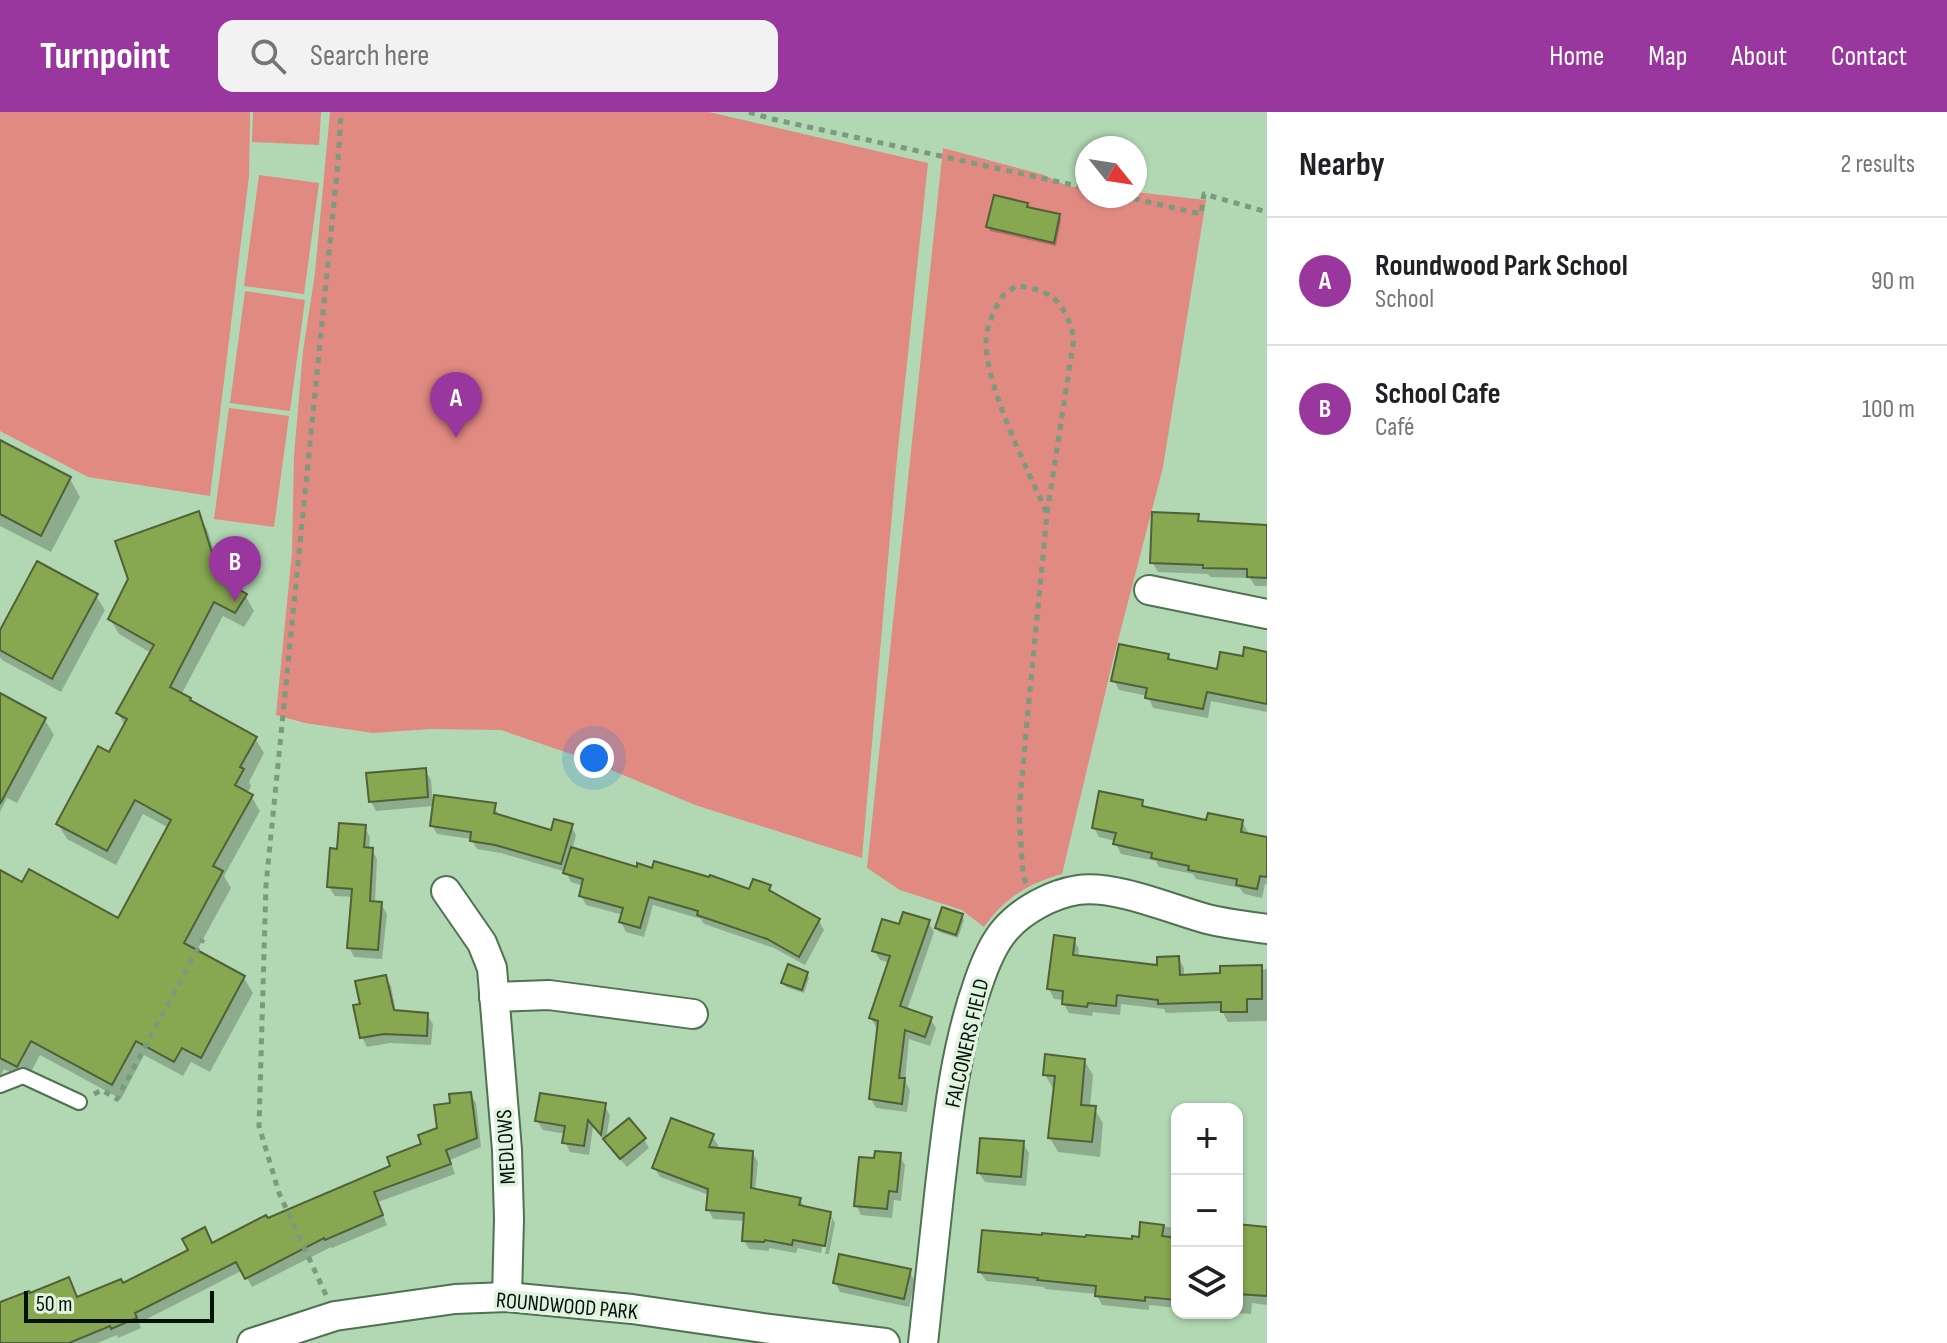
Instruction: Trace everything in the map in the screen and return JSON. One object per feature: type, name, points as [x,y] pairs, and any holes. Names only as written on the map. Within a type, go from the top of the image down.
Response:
[{"type":"street","points":[[1149,590],[1267,614]]},
{"type":"street","name":"FALCONERS FIELD","points":[[923,1343],[956,1066],[985,964],[1005,930],[1034,906],[1055,896],[1093,889],[1114,892],[1211,920],[1267,929]]},
{"type":"street","name":"MEDLOWS","points":[[446,891],[482,943],[492,968],[507,1150],[507,1297]]},
{"type":"street","points":[[494,997],[549,995],[693,1014]]},
{"type":"street","name":"ROUNDWOOD PARK","points":[[252,1343],[335,1316],[455,1299],[507,1297],[632,1309],[763,1336],[885,1343]]},
{"type":"lane","points":[[0,1085],[23,1076],[79,1102]]},
{"type":"path","points":[[335,1316],[279,1193],[259,1126],[266,885],[341,112]]},
{"type":"path","points":[[749,112],[1075,185]]},
{"type":"path","points":[[1147,202],[1201,214],[1204,194],[1267,212]]},
{"type":"path","points":[[1034,906],[1023,874],[1019,813],[1047,514],[1074,338],[1069,317],[1062,305],[1032,287],[1016,286],[1003,296],[986,332],[987,358],[999,403],[1047,514]]},
{"type":"path","points":[[79,1102],[102,1090],[117,1099],[203,939]]},
{"type":"shaded area","points":[[0,112],[250,112],[249,176],[210,496],[88,477],[0,431]]},
{"type":"shaded area","points":[[253,112],[321,112],[319,145],[252,142]]},
{"type":"shaded area","points":[[330,112],[709,112],[928,163],[896,468],[862,858],[695,805],[580,757],[501,730],[431,729],[373,733],[305,723],[276,715],[292,552],[294,456],[303,351],[315,273]]},
{"type":"shaded area","points":[[943,148],[1044,175],[1075,187],[1075,208],[1147,208],[1147,193],[1206,200],[1163,467],[1062,874],[1018,893],[984,927],[962,910],[900,890],[867,868]]},
{"type":"shaded area","points":[[259,175],[319,183],[304,294],[244,286]]},
{"type":"shaded area","points":[[245,291],[305,300],[290,411],[230,403]]},
{"type":"shaded area","points":[[229,408],[289,416],[274,527],[214,519]]},
{"type":"building","points":[[994,195],[1028,203],[1027,207],[1060,214],[1054,243],[986,227]]},
{"type":"building","points":[[0,440],[71,477],[41,536],[0,514]]},
{"type":"building","points":[[199,511],[220,579],[247,594],[235,613],[214,602],[170,687],[257,737],[240,767],[244,769],[235,785],[253,795],[213,866],[223,871],[184,943],[245,976],[201,1058],[182,1048],[174,1062],[136,1041],[112,1085],[31,1041],[17,1067],[0,1058],[0,870],[22,882],[29,869],[118,918],[171,820],[135,800],[107,851],[56,824],[98,746],[109,752],[127,719],[116,713],[154,645],[108,619],[128,579],[115,541]]},
{"type":"building","points":[[1152,512],[1199,514],[1198,521],[1267,525],[1267,578],[1247,577],[1247,569],[1150,563]]},
{"type":"building","points":[[37,561],[98,594],[52,679],[0,650],[0,630]]},
{"type":"building","points":[[1119,644],[1169,654],[1168,659],[1217,669],[1220,652],[1243,656],[1244,647],[1267,652],[1267,704],[1207,692],[1203,709],[1145,698],[1147,688],[1111,681]]},
{"type":"building","points":[[0,693],[46,718],[0,804]]},
{"type":"building","points":[[426,768],[428,797],[369,802],[366,773]]},
{"type":"building","points":[[1099,791],[1143,800],[1142,806],[1206,820],[1208,813],[1243,820],[1241,832],[1267,837],[1267,877],[1260,876],[1257,889],[1236,885],[1237,879],[1188,870],[1189,866],[1151,858],[1152,853],[1113,844],[1116,833],[1092,828]]},
{"type":"building","points":[[434,795],[496,803],[494,813],[551,830],[554,819],[573,824],[561,864],[470,841],[471,832],[430,826]]},
{"type":"building","points":[[339,823],[366,825],[364,847],[373,848],[370,901],[382,902],[378,950],[347,948],[352,889],[327,887],[330,848],[337,849]]},
{"type":"building","points":[[571,847],[637,867],[637,863],[652,868],[654,861],[710,875],[749,889],[753,879],[771,885],[769,890],[820,919],[799,957],[767,939],[697,915],[698,911],[649,897],[640,928],[619,922],[623,908],[579,896],[583,879],[563,873]]},
{"type":"building","points":[[942,907],[963,914],[956,935],[935,928]]},
{"type":"building","points":[[903,912],[930,920],[900,1006],[932,1017],[925,1037],[905,1030],[899,1078],[905,1078],[902,1104],[869,1099],[878,1021],[869,1018],[890,956],[872,951],[882,919],[899,924]]},
{"type":"building","points":[[1054,935],[1075,938],[1073,955],[1157,965],[1157,957],[1179,956],[1180,975],[1220,973],[1220,966],[1262,965],[1262,999],[1247,999],[1247,1012],[1221,1012],[1221,1002],[1158,1004],[1158,1000],[1117,995],[1116,1006],[1062,1004],[1063,991],[1047,989]]},
{"type":"building","points":[[788,964],[808,972],[802,990],[781,983]]},
{"type":"building","points":[[386,975],[394,1010],[428,1013],[427,1036],[384,1034],[360,1038],[353,1005],[360,1004],[355,981]]},
{"type":"building","points":[[1045,1054],[1085,1059],[1081,1105],[1096,1106],[1092,1142],[1048,1138],[1055,1076],[1043,1075]]},
{"type":"building","points":[[471,1092],[477,1138],[446,1150],[451,1164],[374,1192],[383,1215],[324,1238],[245,1279],[236,1262],[135,1313],[137,1318],[111,1329],[110,1326],[69,1343],[0,1343],[0,1302],[69,1277],[77,1297],[121,1279],[123,1283],[188,1250],[182,1239],[205,1227],[212,1243],[266,1215],[268,1218],[390,1166],[387,1157],[421,1144],[418,1135],[437,1128],[434,1105],[450,1103],[449,1094]]},
{"type":"building","points":[[540,1093],[606,1103],[601,1135],[588,1120],[584,1146],[562,1143],[565,1126],[535,1121]]},
{"type":"building","points":[[629,1118],[646,1138],[620,1159],[603,1139]]},
{"type":"building","points":[[671,1118],[714,1134],[709,1147],[753,1151],[751,1188],[801,1198],[799,1205],[831,1212],[825,1246],[793,1240],[792,1245],[765,1240],[742,1241],[744,1213],[706,1210],[708,1189],[652,1168]]},
{"type":"building","points":[[980,1138],[1024,1141],[1021,1177],[977,1173]]},
{"type":"building","points":[[875,1151],[901,1153],[897,1192],[889,1191],[887,1209],[854,1206],[859,1157],[874,1158]]},
{"type":"building","points":[[1140,1222],[1164,1225],[1162,1236],[1171,1237],[1171,1299],[1145,1297],[1145,1301],[1095,1296],[1096,1286],[978,1272],[982,1230],[1085,1237],[1139,1237]]},
{"type":"building","points":[[1243,1225],[1267,1227],[1267,1296],[1243,1294]]},
{"type":"building","points":[[839,1254],[911,1269],[904,1299],[833,1283]]},
{"type":"place","name":"Roundwood Park School","points":[[456,438]]},
{"type":"place","name":"School Cafe","points":[[235,602]]}]
